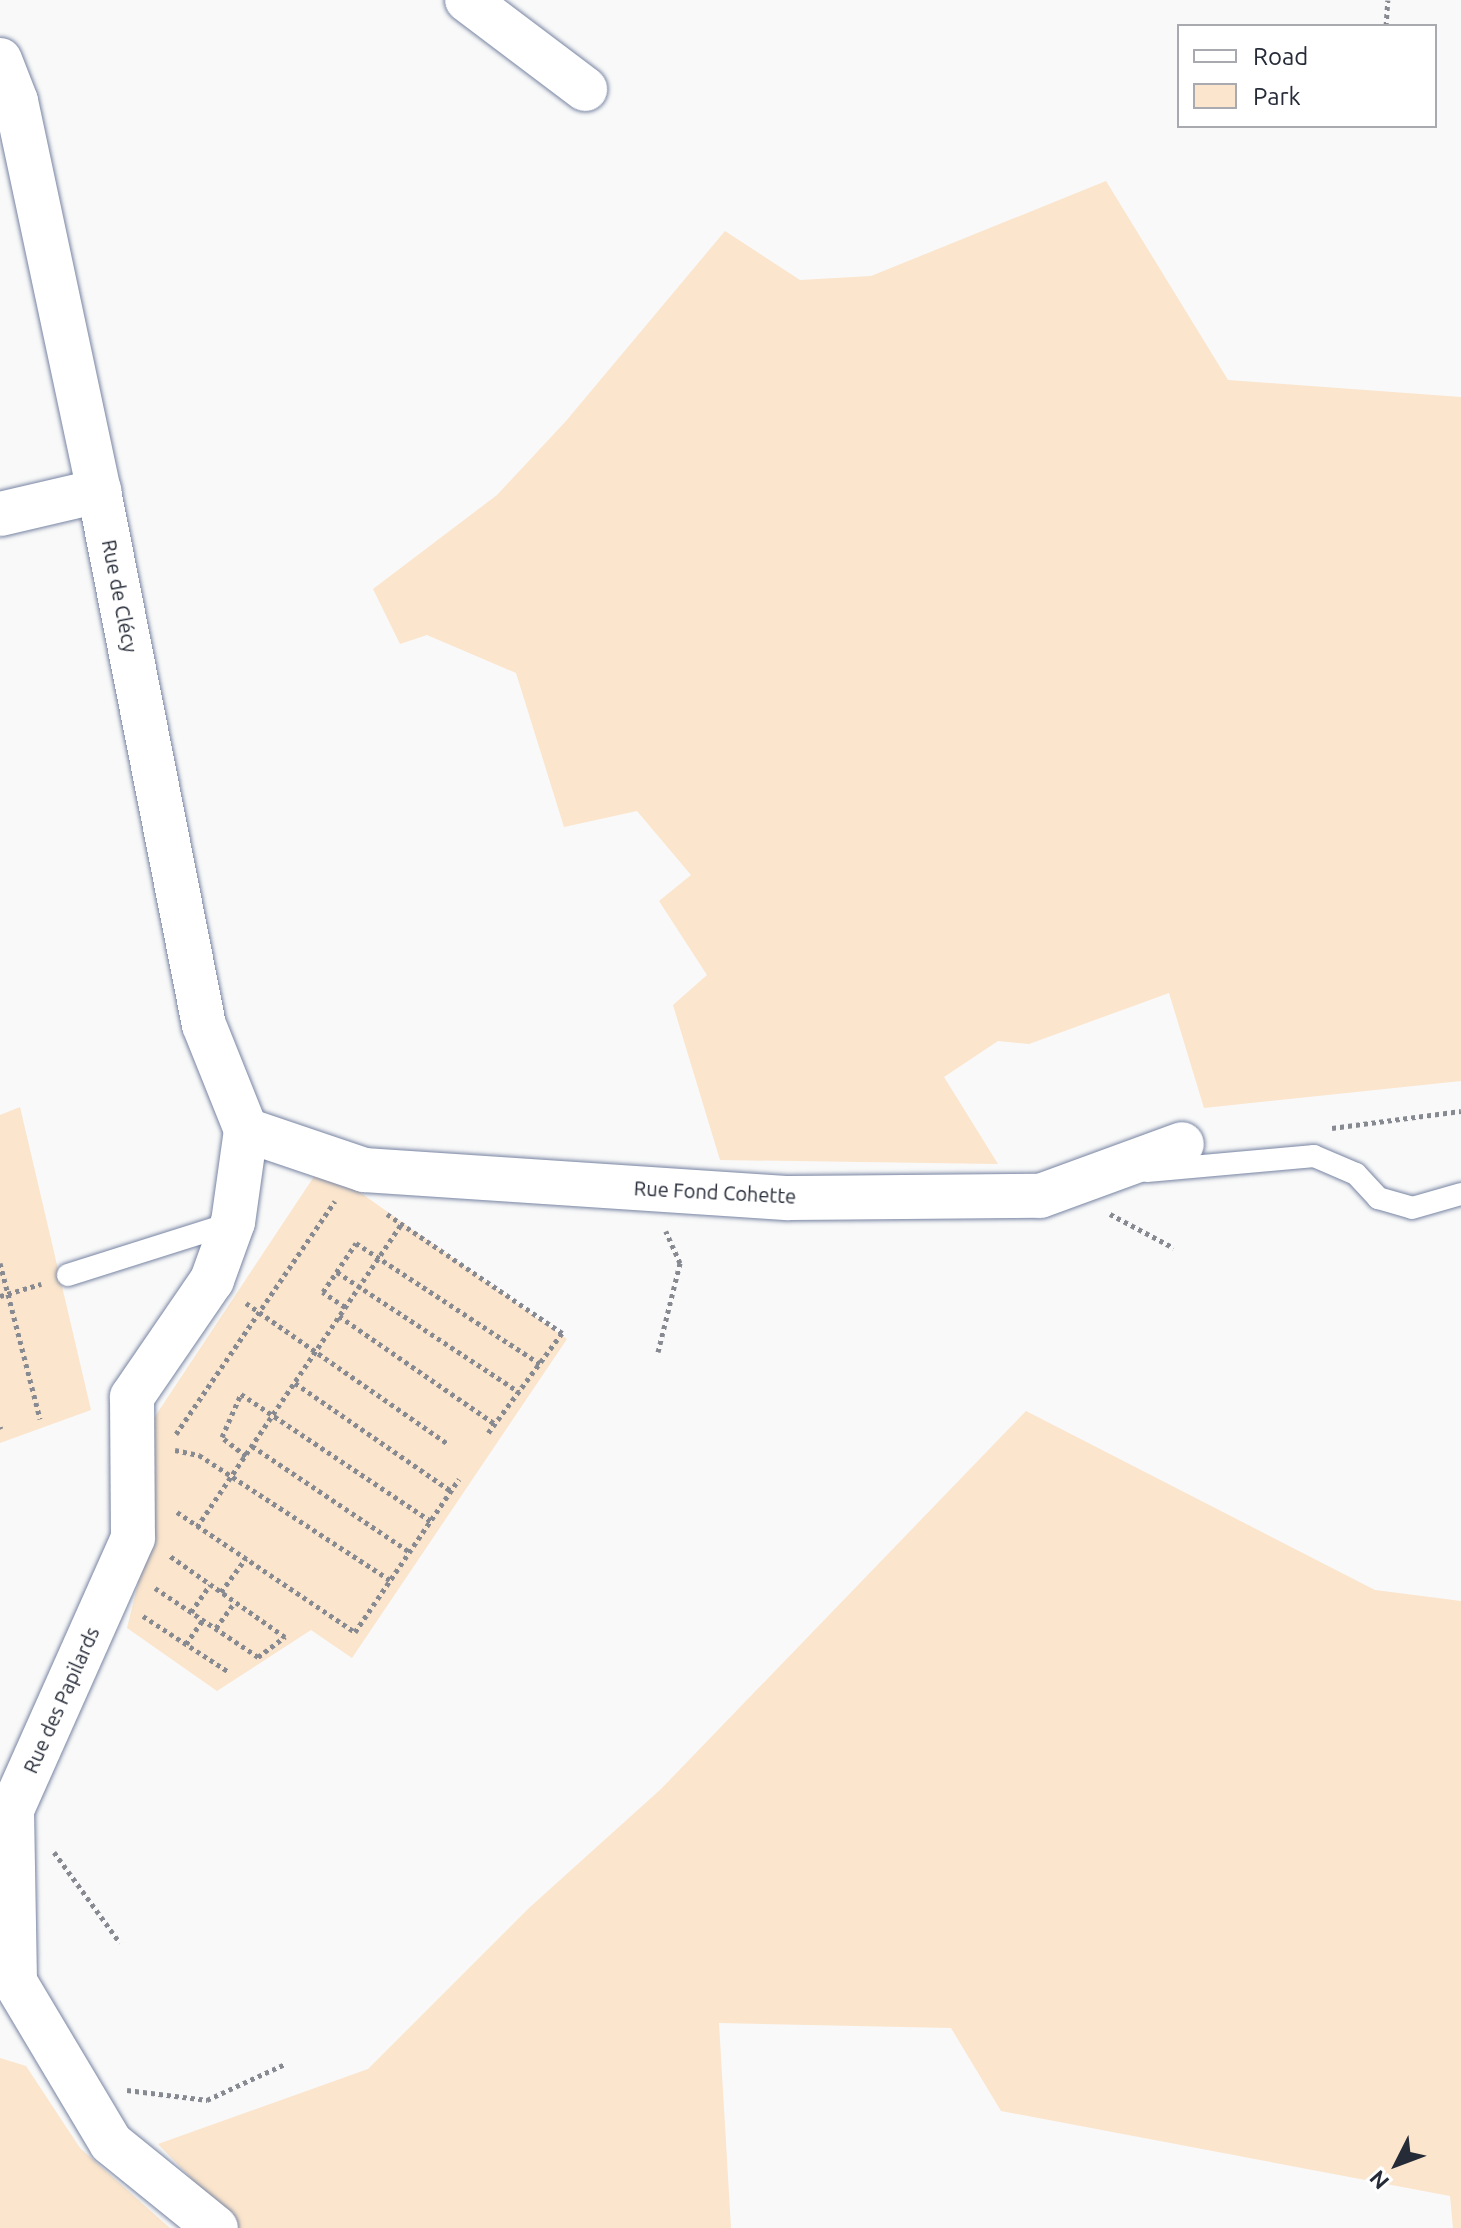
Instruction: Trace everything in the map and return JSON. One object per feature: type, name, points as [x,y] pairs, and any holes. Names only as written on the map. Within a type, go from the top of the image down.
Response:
[{"type":"street","points":[[467,0],[585,89]]},
{"type":"street","name":"Rue de Clécy","points":[[0,60],[16,101],[99,491],[204,1025],[246,1130]]},
{"type":"street","points":[[0,514],[99,491]]},
{"type":"street","name":"Rue Fond Cohette","points":[[246,1130],[364,1170],[789,1198],[1040,1196],[1182,1144]]},
{"type":"street","name":"Rue des Papilards","points":[[216,2228],[111,2143],[15,1982],[12,1810],[133,1538],[132,1397],[212,1280],[233,1222],[246,1130]]},
{"type":"lane","points":[[1114,1170],[1158,1171],[1314,1156],[1356,1174],[1378,1198],[1412,1208],[1461,1194]]},
{"type":"lane","points":[[68,1275],[233,1222]]},
{"type":"path","points":[[1386,24],[1388,0]]},
{"type":"path","points":[[1065,1187],[1174,1248]]},
{"type":"path","points":[[648,1189],[680,1263],[658,1352]]},
{"type":"path","points":[[175,1466],[174,1436],[337,1198]]},
{"type":"path","points":[[379,1208],[562,1333],[488,1433]]},
{"type":"path","points":[[197,1527],[401,1224]]},
{"type":"path","points":[[345,1307],[323,1292],[356,1243],[540,1364]]},
{"type":"path","points":[[0,1263],[40,1419]]},
{"type":"path","points":[[337,1272],[519,1392]]},
{"type":"path","points":[[0,1296],[68,1275]]},
{"type":"path","points":[[212,1280],[447,1443]]},
{"type":"path","points":[[339,1316],[495,1424]]},
{"type":"path","points":[[295,1383],[451,1491]]},
{"type":"path","points":[[246,1456],[222,1437],[241,1394],[431,1521]]},
{"type":"path","points":[[252,1446],[410,1552]]},
{"type":"path","points":[[175,1450],[199,1455],[390,1580]]},
{"type":"path","points":[[177,1498],[177,1514],[355,1632],[459,1479]]},
{"type":"path","points":[[133,1538],[159,1548],[285,1637],[258,1657],[148,1582]]},
{"type":"path","points":[[221,1592],[246,1558]]},
{"type":"path","points":[[191,1612],[210,1585]]},
{"type":"path","points":[[216,1628],[235,1602]]},
{"type":"path","points":[[141,1615],[229,1672]]},
{"type":"path","points":[[186,1644],[203,1620]]},
{"type":"path","points":[[17,1799],[120,1943]]},
{"type":"path","points":[[75,2083],[207,2100],[285,2064]]},
{"type":"green space","points":[[1106,181],[1228,380],[1461,397],[1461,1081],[1204,1108],[1169,993],[1029,1044],[998,1041],[944,1077],[998,1164],[720,1160],[673,1005],[707,975],[659,901],[691,875],[637,811],[564,827],[516,673],[427,635],[400,644],[373,589],[497,495],[566,421],[725,231],[800,280],[871,276]]},
{"type":"green space","points":[[20,1107],[91,1410],[0,1443],[0,1115]]},
{"type":"green space","points":[[327,1169],[567,1339],[352,1658],[311,1630],[217,1691],[127,1628],[152,1527],[146,1430],[317,1172]]},
{"type":"green space","points":[[1026,1411],[1375,1590],[1461,1601],[1461,2228],[1453,2228],[1450,2196],[1001,2111],[951,2028],[719,2023],[731,2228],[239,2228],[158,2144],[368,2069],[529,1908],[661,1789]]},
{"type":"green space","points":[[0,2058],[26,2066],[80,2148],[170,2228],[0,2228]]}]
